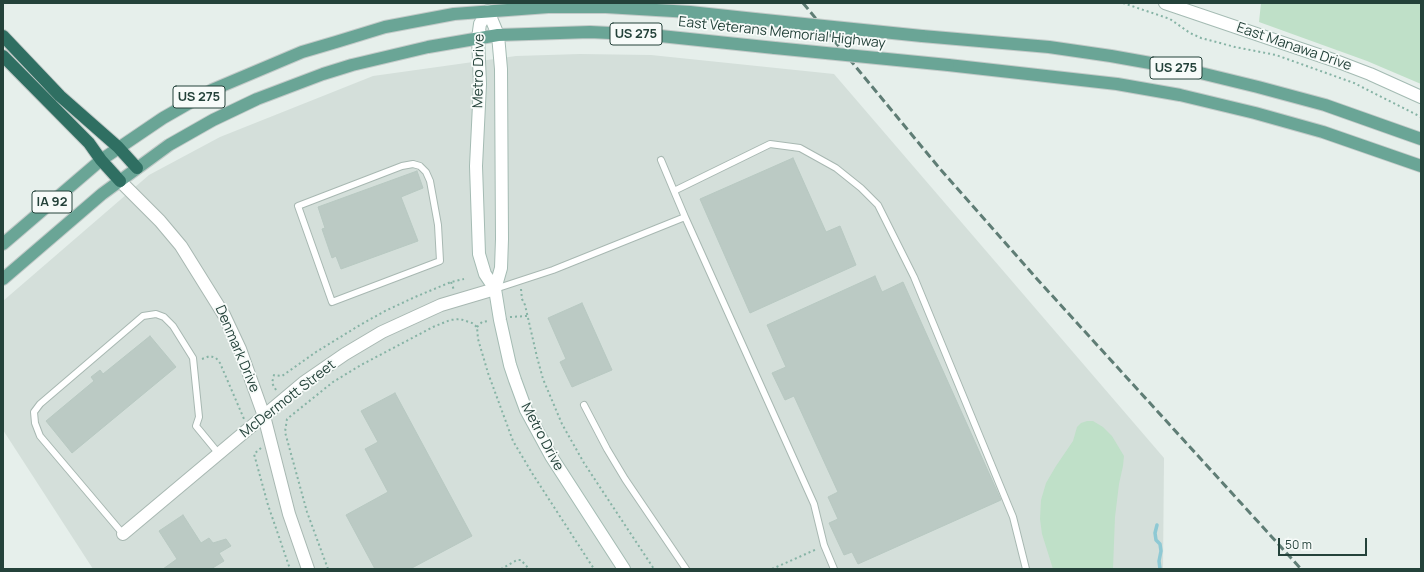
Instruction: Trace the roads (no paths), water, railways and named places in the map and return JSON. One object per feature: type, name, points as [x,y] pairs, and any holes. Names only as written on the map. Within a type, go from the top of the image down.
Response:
[{"type":"highway","points":[[3,36],[60,96],[118,147],[137,168]]},
{"type":"highway","points":[[3,56],[89,143],[101,160],[120,180]]},
{"type":"main road","name":"East Veterans Memorial Highway","points":[[3,244],[118,147],[163,118],[212,90],[302,52],[385,27],[488,7],[606,7],[690,12],[922,36],[1049,47],[1184,69],[1258,87],[1325,105],[1421,139]]},
{"type":"main road","name":"East Veterans Memorial Highway","points":[[3,279],[120,180],[169,145],[213,120],[265,96],[323,74],[352,65],[428,47],[498,35],[590,32],[636,34],[948,65],[1116,84],[1180,95],[1255,113],[1323,132],[1421,166]]},
{"type":"street","name":"East Manawa Drive","points":[[1165,3],[1343,64],[1370,74],[1421,97]]},
{"type":"street","name":"Metro Drive","points":[[488,7],[498,35],[501,69],[502,239],[501,268],[495,289],[510,365],[526,410],[554,461],[624,569]]},
{"type":"street","name":"Metro Drive","points":[[488,7],[480,24],[478,38],[480,84],[476,166],[479,254],[484,274],[495,289]]},
{"type":"street","name":"Denmark Drive","points":[[120,180],[160,221],[181,246],[224,315],[240,349],[264,416],[289,514],[308,569]]},
{"type":"street","name":"McDermott Street","points":[[123,534],[303,382],[345,354],[382,332],[441,305],[495,289]]},
{"type":"lane","points":[[674,191],[770,144],[800,148],[806,151],[836,168],[861,188],[878,205],[914,277],[1013,517],[1026,569]]},
{"type":"lane","points":[[661,160],[685,217],[814,504],[824,545],[834,569]]},
{"type":"lane","points":[[413,164],[420,166],[426,172],[430,181],[438,225],[440,262],[345,296],[332,302],[298,206],[402,166],[413,164]]},
{"type":"lane","points":[[495,289],[553,270],[685,217]]},
{"type":"lane","points":[[123,534],[40,436],[34,423],[34,412],[40,404],[143,316],[156,314],[164,317],[173,326],[193,358],[199,417],[196,426],[219,454]]},
{"type":"lane","points":[[584,405],[607,449],[625,478],[686,569]]},
{"type":"waterway","points":[[1157,525],[1155,533],[1156,540],[1160,544],[1161,551],[1159,561],[1160,569]]},
{"type":"railway","points":[[803,3],[941,170],[1037,279],[1301,569]]}]
